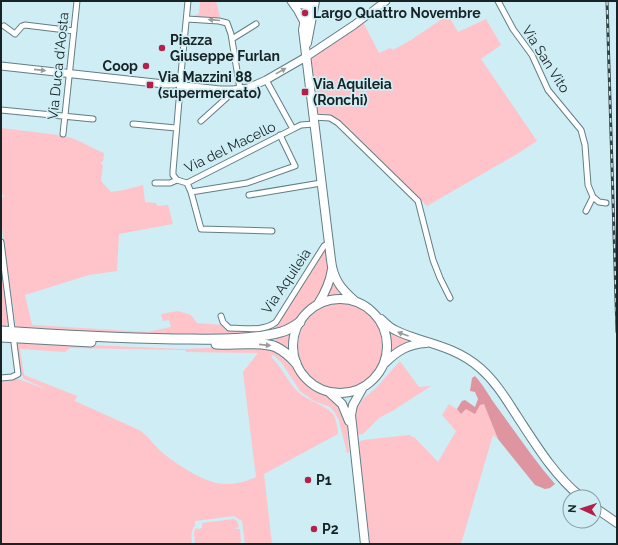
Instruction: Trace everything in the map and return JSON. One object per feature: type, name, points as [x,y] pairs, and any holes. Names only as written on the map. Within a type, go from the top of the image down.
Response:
[{"type":"highway","points":[[1,331],[134,338],[217,339],[257,336],[280,332],[290,329],[300,322]]},
{"type":"highway","points":[[1,337],[62,342],[265,345],[274,346],[282,350],[296,363]]},
{"type":"main road","points":[[306,57],[303,30],[310,1]]},
{"type":"main road","points":[[306,57],[315,1]]},
{"type":"main road","name":"Via Aquileia","points":[[306,57],[332,268],[340,287],[355,301]]},
{"type":"main road","name":"Via Aquileia","points":[[317,305],[326,291],[332,268]]},
{"type":"main road","points":[[433,343],[416,344],[401,349],[385,363],[376,378],[354,392],[343,394],[328,392],[312,385],[305,378],[296,363],[293,344],[294,335],[300,322],[310,310],[317,305],[335,299],[343,299],[355,301],[371,310],[395,331],[433,343],[450,349],[469,359],[492,379],[539,450],[555,471],[573,489]]},
{"type":"main road","points":[[377,316],[382,325],[387,342],[385,363]]},
{"type":"main road","points":[[362,388],[353,405],[351,415],[365,544]]},
{"type":"main road","points":[[328,392],[342,404],[348,417],[352,433]]},
{"type":"main road","points":[[602,512],[617,522]]},
{"type":"street","name":"Via Duca d'Aosta","points":[[63,134],[78,1]]},
{"type":"street","points":[[177,180],[172,171],[180,89],[178,82],[181,74],[188,1]]},
{"type":"street","points":[[292,1],[303,5],[310,1]]},
{"type":"street","points":[[292,1],[306,25],[307,44]]},
{"type":"street","points":[[201,121],[232,93],[266,80],[306,57],[354,25],[386,1]]},
{"type":"street","name":"Via San Vito","points":[[498,1],[513,29],[532,55],[548,90],[582,130],[585,145],[588,186],[592,197]]},
{"type":"street","points":[[187,19],[193,18],[226,22],[229,27],[232,40],[237,90]]},
{"type":"street","points":[[232,40],[256,24]]},
{"type":"street","points":[[4,26],[15,34],[22,26],[25,25],[74,31]]},
{"type":"street","points":[[1,66],[164,84],[174,84],[178,82],[186,86],[237,90]]},
{"type":"street","points":[[266,80],[293,129]]},
{"type":"street","points":[[1,110],[93,119]]},
{"type":"street","name":"Via del Macello","points":[[155,183],[170,183],[177,180],[187,183],[301,125],[314,120],[330,118],[338,123],[418,201],[433,260],[450,298]]},
{"type":"street","points":[[133,124],[176,128]]},
{"type":"street","points":[[192,192],[248,183],[296,166],[280,135]]},
{"type":"street","points":[[187,183],[192,192],[201,229],[272,231]]},
{"type":"street","points":[[249,195],[321,183]]},
{"type":"street","points":[[586,211],[592,197],[599,202],[606,203]]},
{"type":"street","points":[[1,242],[12,329]]},
{"type":"street","name":"Via Aquileia","points":[[221,316],[226,327],[229,328],[262,328],[272,325],[276,322],[324,246],[329,248]]},
{"type":"street","points":[[1,378],[12,377],[18,374],[14,343]]},
{"type":"shaded area","points":[[200,1],[216,1],[220,17],[216,19],[198,16],[195,17],[195,15],[199,14]]},
{"type":"shaded area","points":[[448,15],[458,32],[486,19],[501,45],[481,59],[537,141],[427,206],[337,119],[326,114],[316,113],[309,60],[363,22],[379,53],[390,48],[393,50],[411,40]]},
{"type":"shaded area","points":[[1,128],[69,137],[104,153],[103,162],[101,162],[103,165],[101,181],[111,192],[143,185],[145,202],[156,203],[157,206],[168,205],[173,224],[119,234],[117,271],[89,275],[25,295],[32,325],[148,332],[171,327],[169,320],[163,321],[161,314],[178,311],[191,315],[197,323],[222,325],[225,330],[270,329],[276,327],[326,249],[328,272],[321,295],[293,324],[265,333],[117,334],[16,328],[1,221],[1,199],[4,196],[1,193]]},
{"type":"shaded area","points":[[1,269],[9,328],[1,328]]},
{"type":"shaded area","points":[[333,282],[345,296],[326,299]]},
{"type":"shaded area","points":[[341,303],[357,306],[365,310],[377,322],[381,330],[384,346],[381,362],[377,370],[365,382],[357,386],[341,389],[325,386],[317,382],[305,370],[301,362],[298,346],[301,330],[305,322],[317,310],[325,306]]},
{"type":"shaded area","points":[[294,330],[292,342],[293,355],[276,345],[276,336]]},
{"type":"shaded area","points":[[389,331],[416,340],[390,354],[391,341]]},
{"type":"shaded area","points":[[17,342],[184,349],[258,346],[275,350],[292,364],[300,378],[312,389],[333,399],[340,405],[345,415],[347,425],[349,453],[347,453],[339,421],[335,413],[330,407],[314,401],[300,391],[281,362],[273,355],[271,357],[298,392],[307,399],[329,410],[333,414],[336,420],[338,434],[264,474],[272,544],[245,544],[242,521],[234,516],[195,521],[191,539],[192,544],[1,544],[1,381],[18,379],[48,390],[24,379],[21,374]],"holes":[[[70,348],[185,350],[186,352],[258,353],[243,372],[256,477],[232,484],[222,484],[204,479],[168,457],[139,430],[75,401],[77,396],[24,375],[20,349],[65,352]]]},
{"type":"shaded area","points":[[400,361],[419,387],[431,386],[379,418],[363,434],[357,435],[355,418],[357,408],[363,399],[376,388]]},
{"type":"shaded area","points":[[475,376],[532,456],[555,484],[550,488],[545,489],[535,485],[498,439],[484,404],[480,405],[475,414],[466,409],[461,414],[457,409],[462,401],[465,400],[475,407],[478,399],[475,392],[470,391],[472,378]]},
{"type":"shaded area","points":[[484,403],[498,439],[493,435],[461,544],[370,544],[358,442],[363,440],[409,435],[415,438],[438,462],[456,431],[442,415],[449,404],[457,409],[461,414],[466,409],[471,411],[480,404]]},
{"type":"shaded area","points":[[234,519],[237,521],[239,526],[236,529],[240,529],[241,544],[195,544],[194,532],[196,528],[202,528],[202,523]]},
{"type":"railway","points":[[607,1],[617,332]]},
{"type":"place","name":"Largo Quattro Novembre","points":[[305,13]]},
{"type":"place","name":"Piazza Giuseppe Furlan","points":[[162,48]]},
{"type":"place","name":"Coop","points":[[146,66]]},
{"type":"place","name":"Via Mazzini 88 (supermercato)","points":[[150,85]]},
{"type":"place","name":"Via Aquileia (Ronchi)","points":[[305,92]]},
{"type":"place","name":"P1","points":[[308,480]]},
{"type":"place","name":"P2","points":[[314,529]]}]
